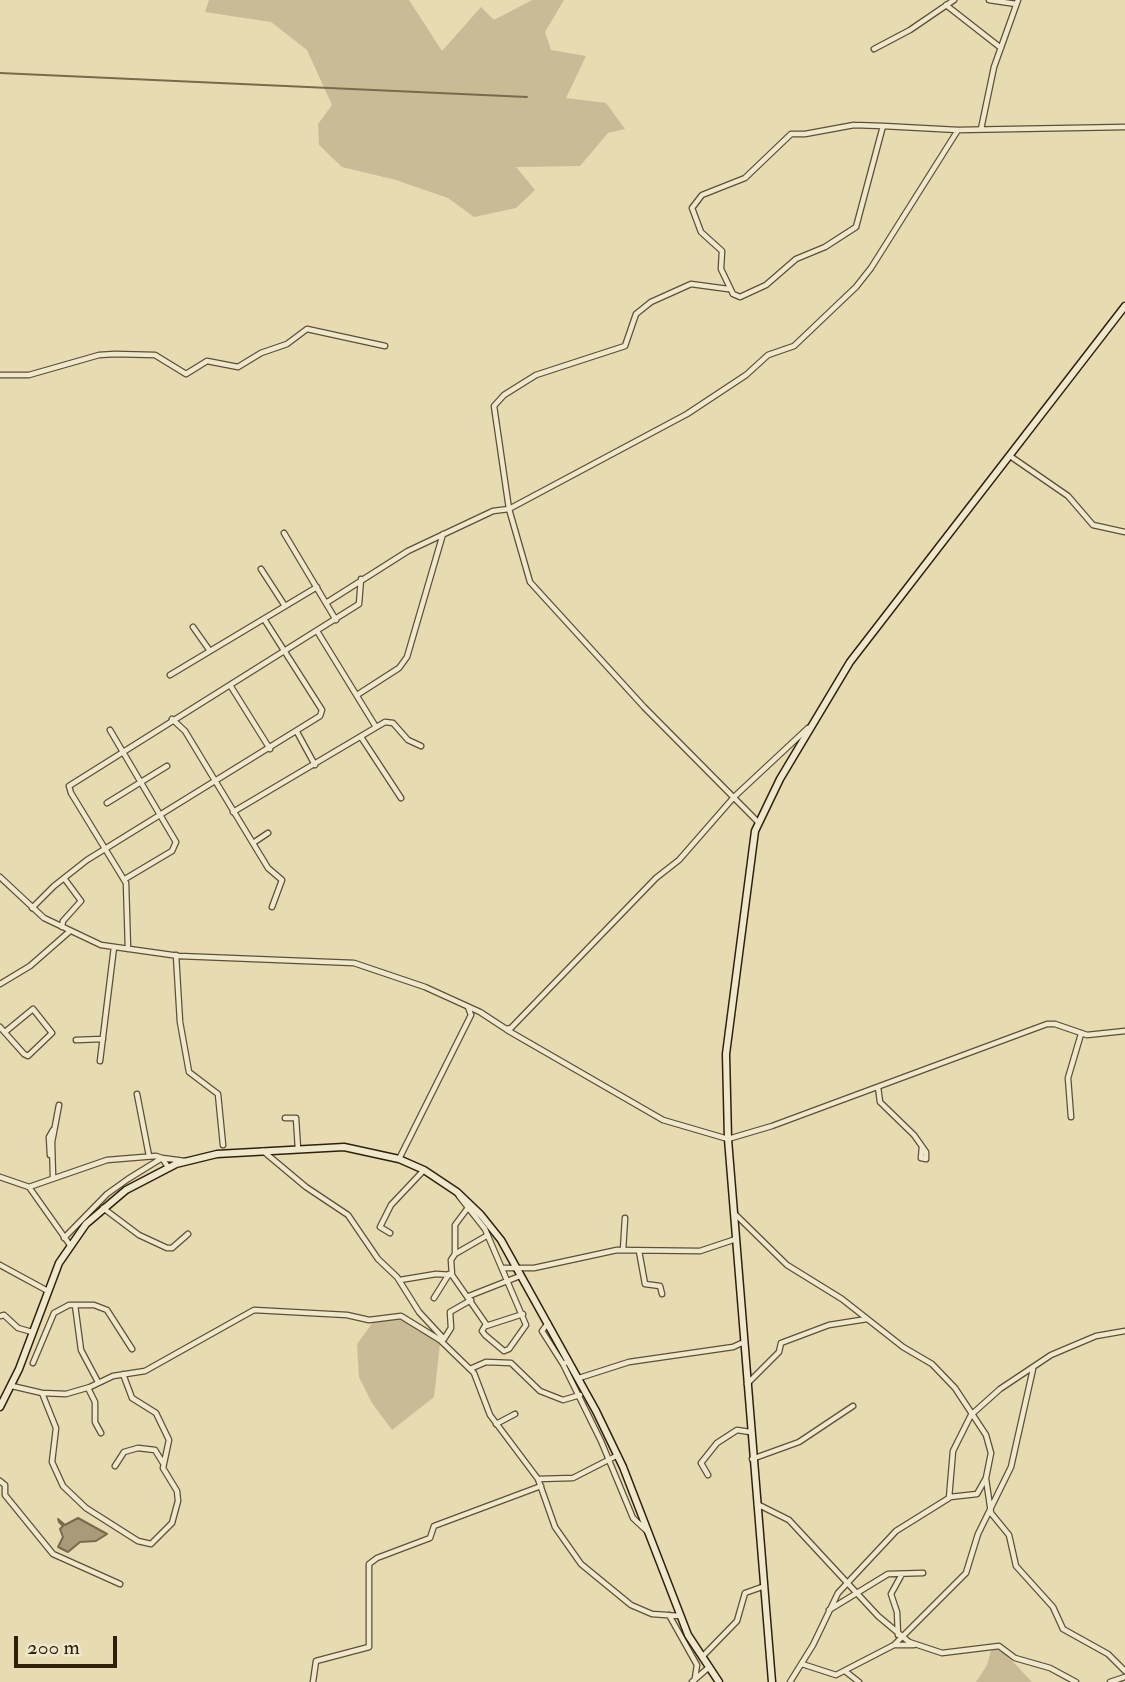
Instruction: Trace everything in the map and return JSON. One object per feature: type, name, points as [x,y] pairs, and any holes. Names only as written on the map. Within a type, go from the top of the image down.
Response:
[{"type":"street","points":[[874,48],[911,30],[954,0]]},
{"type":"street","points":[[981,129],[1001,48],[1017,2],[989,0]]},
{"type":"street","points":[[946,5],[1001,48]]},
{"type":"street","points":[[727,289],[721,269],[722,251],[701,232],[691,211],[702,195],[743,179],[793,133],[805,134],[854,125],[958,131],[1125,127]]},
{"type":"street","points":[[757,821],[644,707],[530,582],[509,509],[494,406],[496,401],[536,375],[625,346],[637,313],[652,302],[691,284],[727,289],[740,297],[759,288],[796,259],[825,247],[856,227],[883,127]]},
{"type":"street","points":[[326,603],[361,579],[443,533],[494,511],[509,509],[687,414],[746,375],[768,355],[794,346],[856,287],[871,268],[958,131]]},
{"type":"street","points":[[772,1682],[762,1587],[728,1139],[727,1039],[757,821],[855,656],[1125,306]]},
{"type":"street","points":[[0,375],[29,375],[99,355],[115,354],[155,355],[186,374],[206,362],[238,367],[261,353],[284,346],[307,329],[385,346]]},
{"type":"street","points":[[1010,456],[1068,496],[1093,526],[1125,531]]},
{"type":"street","points":[[284,533],[336,620]]},
{"type":"street","points":[[356,695],[399,668],[407,657],[443,533]]},
{"type":"street","points":[[261,569],[285,606]]},
{"type":"street","points":[[128,949],[128,893],[125,879],[69,786],[359,604],[361,579]]},
{"type":"street","points":[[170,675],[317,587]]},
{"type":"street","points":[[32,908],[64,878],[106,848],[320,716],[322,710],[287,651],[264,619]]},
{"type":"street","points":[[193,627],[211,651]]},
{"type":"street","points":[[317,631],[376,727]]},
{"type":"street","points":[[230,685],[270,749]]},
{"type":"street","points":[[173,719],[185,731],[268,868],[282,880],[272,907]]},
{"type":"street","points":[[233,812],[390,721],[408,740],[421,746]]},
{"type":"street","points":[[506,1028],[519,1023],[622,913],[679,860],[734,797],[814,723]]},
{"type":"street","points":[[110,730],[176,842],[175,848],[125,879]]},
{"type":"street","points":[[296,732],[315,765]]},
{"type":"street","points":[[361,737],[401,798]]},
{"type":"street","points":[[107,803],[167,766]]},
{"type":"street","points":[[253,843],[268,833]]},
{"type":"street","points":[[0,877],[32,908],[62,927],[114,947],[176,955],[354,963],[425,987],[480,1012],[663,1120],[728,1139],[1047,1024],[1055,1024],[1081,1034],[1125,1031]]},
{"type":"street","points":[[62,927],[63,921],[81,901],[64,878]]},
{"type":"street","points":[[0,984],[30,966],[70,931]]},
{"type":"street","points":[[100,1061],[114,947]]},
{"type":"street","points":[[176,955],[180,1022],[189,1072],[218,1094],[223,1145]]},
{"type":"street","points":[[468,1007],[471,1015]]},
{"type":"street","points":[[0,1027],[28,1056],[52,1032],[33,1009],[5,1032]]},
{"type":"street","points":[[398,1159],[471,1015],[480,1012]]},
{"type":"street","points":[[1071,1117],[1068,1076],[1081,1034]]},
{"type":"street","points":[[76,1040],[103,1039]]},
{"type":"street","points":[[878,1087],[880,1102],[922,1146]]},
{"type":"street","points":[[137,1094],[149,1156]]},
{"type":"street","points":[[53,1177],[54,1129],[59,1105]]},
{"type":"street","points":[[285,1118],[296,1118],[298,1149]]},
{"type":"street","points":[[46,1180],[50,1168],[49,1137],[54,1129]]},
{"type":"street","points":[[0,1407],[12,1386],[46,1290],[70,1245],[103,1208],[126,1190],[168,1167],[218,1154],[298,1149],[357,1149],[398,1159],[424,1170],[457,1192],[487,1222],[508,1252],[548,1323],[633,1518],[649,1533]]},
{"type":"street","points":[[262,1151],[306,1187],[348,1215],[378,1259],[400,1280],[419,1312],[470,1369],[496,1424],[538,1479],[555,1527],[581,1564],[631,1605],[652,1614],[680,1616]]},
{"type":"street","points":[[29,1187],[95,1162],[149,1156],[186,1161]]},
{"type":"street","points":[[162,1158],[168,1167]]},
{"type":"street","points":[[64,1238],[107,1194],[162,1158]]},
{"type":"street","points":[[390,1233],[380,1227],[391,1205],[424,1170]]},
{"type":"street","points":[[0,1177],[29,1187],[70,1245]]},
{"type":"street","points":[[457,1192],[488,1235],[527,1323],[502,1361]]},
{"type":"street","points":[[103,1208],[133,1231],[167,1248],[172,1248],[188,1234]]},
{"type":"street","points":[[456,1254],[455,1225],[467,1209]]},
{"type":"street","points":[[735,1214],[776,1257],[868,1319],[903,1348],[935,1367],[955,1388],[990,1444],[986,1478],[975,1496],[950,1496],[896,1531],[848,1582],[829,1610],[790,1682]]},
{"type":"street","points":[[623,1250],[625,1218]]},
{"type":"street","points":[[434,1298],[451,1274],[451,1260],[456,1254],[488,1235]]},
{"type":"street","points":[[502,1268],[534,1268],[569,1258],[623,1250],[700,1251],[736,1239]]},
{"type":"street","points":[[639,1251],[645,1284],[660,1286],[663,1294]]},
{"type":"street","points":[[498,1258],[508,1252]]},
{"type":"street","points":[[0,1265],[46,1290]]},
{"type":"street","points":[[400,1280],[451,1274]]},
{"type":"street","points":[[451,1274],[470,1298],[486,1326]]},
{"type":"street","points":[[443,1341],[451,1328],[450,1312],[470,1298],[521,1275]]},
{"type":"street","points":[[33,1363],[54,1313],[60,1308],[75,1304],[107,1310],[116,1319],[132,1349]]},
{"type":"street","points":[[75,1304],[81,1350],[98,1382]]},
{"type":"street","points":[[12,1386],[41,1393],[66,1394],[88,1388],[123,1374],[151,1368],[254,1310],[347,1315],[369,1320],[401,1316],[443,1341]]},
{"type":"street","points":[[509,1349],[500,1350],[482,1331],[486,1326],[523,1314]]},
{"type":"street","points":[[0,1316],[4,1315],[18,1328],[32,1332]]},
{"type":"street","points":[[747,1385],[777,1353],[781,1343],[829,1325],[868,1319]]},
{"type":"street","points":[[950,1496],[953,1451],[971,1415],[1000,1389],[1051,1355],[1080,1341],[1125,1331]]},
{"type":"street","points":[[579,1378],[629,1362],[733,1347],[744,1342]]},
{"type":"street","points":[[470,1369],[486,1362],[502,1361],[514,1364],[540,1391],[563,1400],[580,1395]]},
{"type":"street","points":[[566,1362],[579,1378],[618,1455],[680,1616],[701,1658],[719,1682]]},
{"type":"street","points":[[895,1644],[900,1635],[967,1573],[978,1534],[991,1513],[1011,1467],[1034,1368]]},
{"type":"street","points":[[41,1393],[56,1428],[52,1462],[63,1486],[83,1507],[135,1539],[149,1544],[159,1538],[172,1523],[178,1501],[177,1491],[164,1473],[163,1464],[169,1436],[156,1413],[132,1398],[123,1374]]},
{"type":"street","points":[[88,1388],[94,1402],[95,1422],[101,1433]]},
{"type":"street","points":[[752,1459],[799,1442],[852,1406]]},
{"type":"street","points":[[496,1424],[515,1413]]},
{"type":"street","points":[[708,1475],[701,1463],[717,1443],[737,1430],[750,1432]]},
{"type":"street","points":[[115,1466],[124,1452],[138,1448],[155,1450],[163,1464]]},
{"type":"street","points":[[538,1479],[573,1478],[618,1455]]},
{"type":"street","points":[[986,1478],[991,1513],[1009,1535],[1016,1566],[1053,1607],[1062,1629],[1108,1654],[1125,1671]]},
{"type":"street","points":[[0,1481],[5,1485],[5,1495],[53,1554],[120,1584]]},
{"type":"street","points":[[313,1682],[316,1661],[369,1647],[369,1564],[377,1558],[430,1538],[433,1526],[469,1510],[541,1486]]},
{"type":"street","points":[[756,1504],[789,1520],[858,1594],[900,1635],[915,1645]]},
{"type":"street","points":[[829,1610],[882,1577],[923,1573]]},
{"type":"street","points":[[900,1635],[891,1594],[902,1574]]},
{"type":"street","points":[[701,1658],[737,1621],[745,1593],[762,1587]]},
{"type":"street","points":[[668,1615],[697,1665],[694,1680]]},
{"type":"street","points":[[802,1664],[831,1675],[845,1671],[895,1644],[915,1645],[942,1653],[999,1646],[1015,1658],[1042,1665],[1076,1682]]},
{"type":"street","points":[[694,1680],[708,1668]]},
{"type":"street","points":[[845,1671],[859,1682]]},
{"type":"street","points":[[1110,1682],[1125,1677]]},
{"type":"shaded area","points":[[209,0],[409,0],[442,51],[481,7],[494,20],[532,0],[564,0],[545,32],[551,50],[586,56],[566,98],[606,103],[625,129],[608,133],[580,166],[516,167],[535,190],[516,208],[474,217],[448,198],[396,180],[342,167],[319,145],[318,124],[332,105],[307,50],[271,22],[205,12]]},
{"type":"shaded area","points":[[404,1318],[440,1344],[434,1397],[392,1430],[372,1403],[359,1377],[357,1344],[373,1322]]},
{"type":"shaded area","points":[[78,1518],[107,1534],[96,1541],[80,1542],[68,1552],[58,1547],[63,1537],[60,1529],[63,1526],[58,1519],[65,1525]]},
{"type":"shaded area","points":[[992,1647],[999,1647],[1032,1682],[976,1682],[987,1665]]},
{"type":"waterway","points":[[0,73],[527,97]]}]
